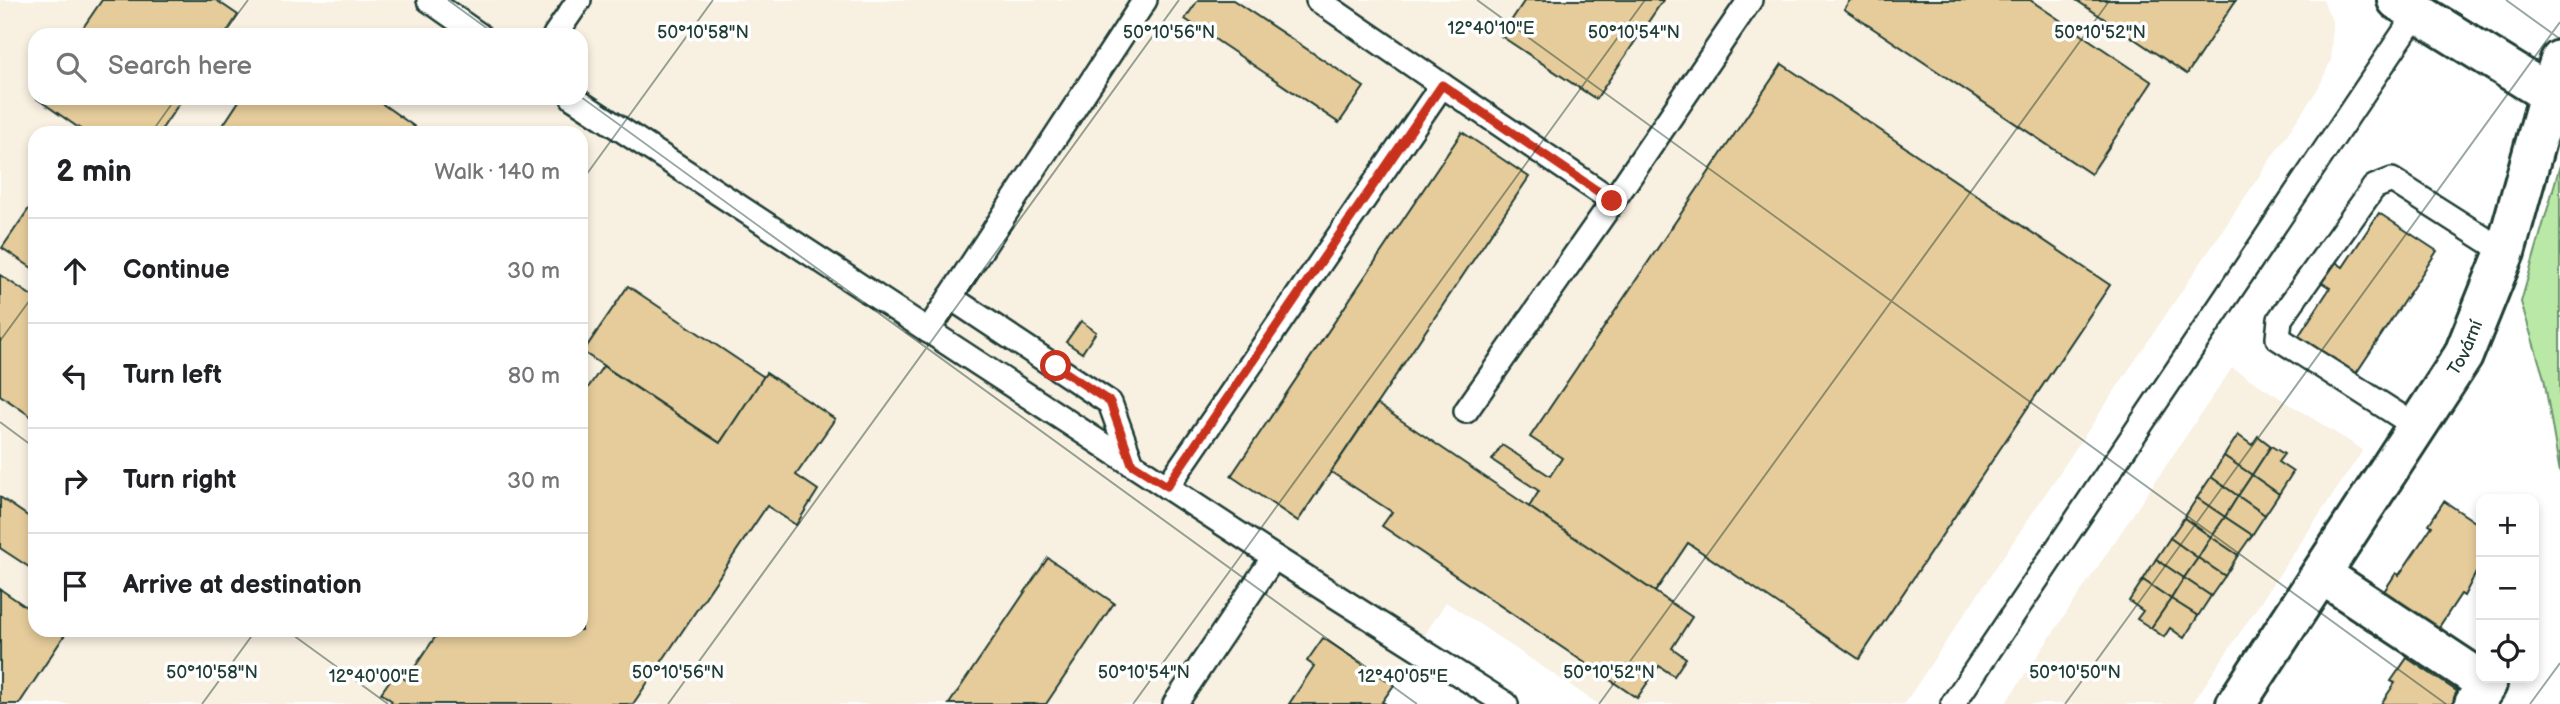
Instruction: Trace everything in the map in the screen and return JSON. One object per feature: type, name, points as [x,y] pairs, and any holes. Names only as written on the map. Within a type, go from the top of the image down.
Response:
[{"type":"street","points":[[2407,7],[2555,77]]},
{"type":"street","name":"Tovární","points":[[2236,704],[2463,356],[2505,251],[2555,77]]},
{"type":"street","points":[[2321,574],[2487,684],[2474,704]]},
{"type":"lane","points":[[429,0],[469,28]]},
{"type":"lane","points":[[560,28],[579,0]]},
{"type":"lane","points":[[928,331],[1145,0]]},
{"type":"lane","points":[[1318,0],[1612,201]]},
{"type":"lane","points":[[1466,411],[1750,0]]},
{"type":"lane","points":[[1953,704],[2407,7]]},
{"type":"lane","points":[[1167,486],[1442,85]]},
{"type":"lane","points":[[584,105],[1274,557],[1506,704]]},
{"type":"lane","points":[[2417,427],[2278,338],[2280,319],[2374,187],[2392,180],[2505,251]]},
{"type":"lane","points":[[950,297],[1110,402],[1132,464]]},
{"type":"lane","points":[[1175,704],[1274,557]]},
{"type":"shaded area","points":[[0,0],[2323,0],[2332,21],[2331,60],[2319,87],[1904,704],[1598,704],[1446,602],[1382,701],[1386,704],[0,704]]},
{"type":"shaded area","points":[[2232,368],[2363,450],[2192,704],[2005,704]]},
{"type":"green space","points":[[2560,165],[2560,473],[2544,378],[2521,302]]},
{"type":"building","points":[[102,0],[216,0],[238,15],[230,28],[83,28]]},
{"type":"building","points":[[1198,0],[1233,0],[1364,87],[1339,123],[1185,19]]},
{"type":"building","points":[[1525,0],[1663,0],[1596,99],[1501,36]]},
{"type":"building","points":[[1850,0],[2030,0],[2152,82],[2091,174],[1844,9]]},
{"type":"building","points":[[2076,0],[2236,0],[2187,74]]},
{"type":"building","points":[[1782,64],[2110,285],[1859,659],[1688,543],[1655,592],[1529,507],[1539,491],[1492,460],[1502,445],[1550,476],[1562,458],[1530,437]]},
{"type":"building","points":[[46,105],[178,105],[164,126],[76,126]]},
{"type":"building","points":[[236,105],[384,105],[414,126],[223,126]]},
{"type":"building","points":[[1462,132],[1529,177],[1298,521],[1231,476]]},
{"type":"building","points":[[28,210],[28,265],[2,248]]},
{"type":"building","points":[[2379,213],[2437,251],[2355,375],[2298,337],[2330,288],[2321,282],[2334,261],[2343,267]]},
{"type":"building","points":[[0,275],[28,293],[28,414],[0,395]]},
{"type":"building","points":[[628,286],[764,377],[720,443],[588,355],[588,345]]},
{"type":"building","points":[[1081,321],[1096,332],[1082,353],[1066,342]]},
{"type":"building","points":[[603,366],[720,443],[766,373],[835,419],[796,475],[818,490],[796,525],[767,506],[633,704],[390,704],[392,701],[381,693],[395,673],[406,680],[435,637],[588,637],[588,388]]},
{"type":"building","points":[[1377,404],[1692,617],[1672,648],[1686,658],[1674,676],[1659,666],[1637,698],[1382,526],[1392,512],[1331,472]]},
{"type":"building","points":[[2238,435],[2252,445],[2258,436],[2271,446],[2252,475],[2224,456]]},
{"type":"building","points":[[2271,446],[2284,454],[2278,462],[2293,472],[2279,494],[2252,475]]},
{"type":"building","points":[[2224,456],[2252,475],[2238,496],[2211,477]]},
{"type":"building","points":[[2252,475],[2279,494],[2265,515],[2238,496]]},
{"type":"building","points":[[2211,477],[2238,496],[2225,517],[2197,498]]},
{"type":"building","points":[[2238,496],[2265,515],[2252,535],[2225,517]]},
{"type":"building","points":[[0,497],[28,516],[28,566],[0,548]]},
{"type":"building","points":[[2197,498],[2225,517],[2211,537],[2184,518]]},
{"type":"building","points":[[2444,501],[2476,523],[2476,573],[2464,596],[2461,594],[2435,633],[2381,596],[2396,573],[2399,575],[2432,526],[2429,524]]},
{"type":"building","points":[[2225,517],[2252,535],[2238,555],[2211,537]]},
{"type":"building","points":[[2184,518],[2211,537],[2198,558],[2170,538]]},
{"type":"building","points":[[2211,537],[2238,555],[2225,576],[2198,558]]},
{"type":"building","points":[[2170,538],[2198,558],[2184,578],[2156,559]]},
{"type":"building","points":[[1048,558],[1114,603],[1046,704],[949,704]]},
{"type":"building","points":[[2198,558],[2225,576],[2211,596],[2184,578]]},
{"type":"building","points":[[2156,559],[2184,578],[2171,599],[2143,580]]},
{"type":"building","points":[[2184,578],[2211,596],[2198,616],[2171,599]]},
{"type":"building","points":[[2143,580],[2171,599],[2151,628],[2137,619],[2143,611],[2129,601]]},
{"type":"building","points":[[0,589],[28,608],[28,637],[63,637],[19,704],[0,704]]},
{"type":"building","points":[[2171,599],[2198,616],[2184,638],[2170,628],[2164,637],[2151,628]]},
{"type":"building","points":[[1323,638],[1394,685],[1382,702],[1386,704],[1289,704],[1314,666],[1307,661]]},
{"type":"building","points":[[2407,658],[2461,694],[2455,704],[2381,704],[2395,683],[2391,681]]},
{"type":"route","points":[[1056,366],[1110,402],[1132,464],[1167,486],[1442,85],[1612,201]]}]
